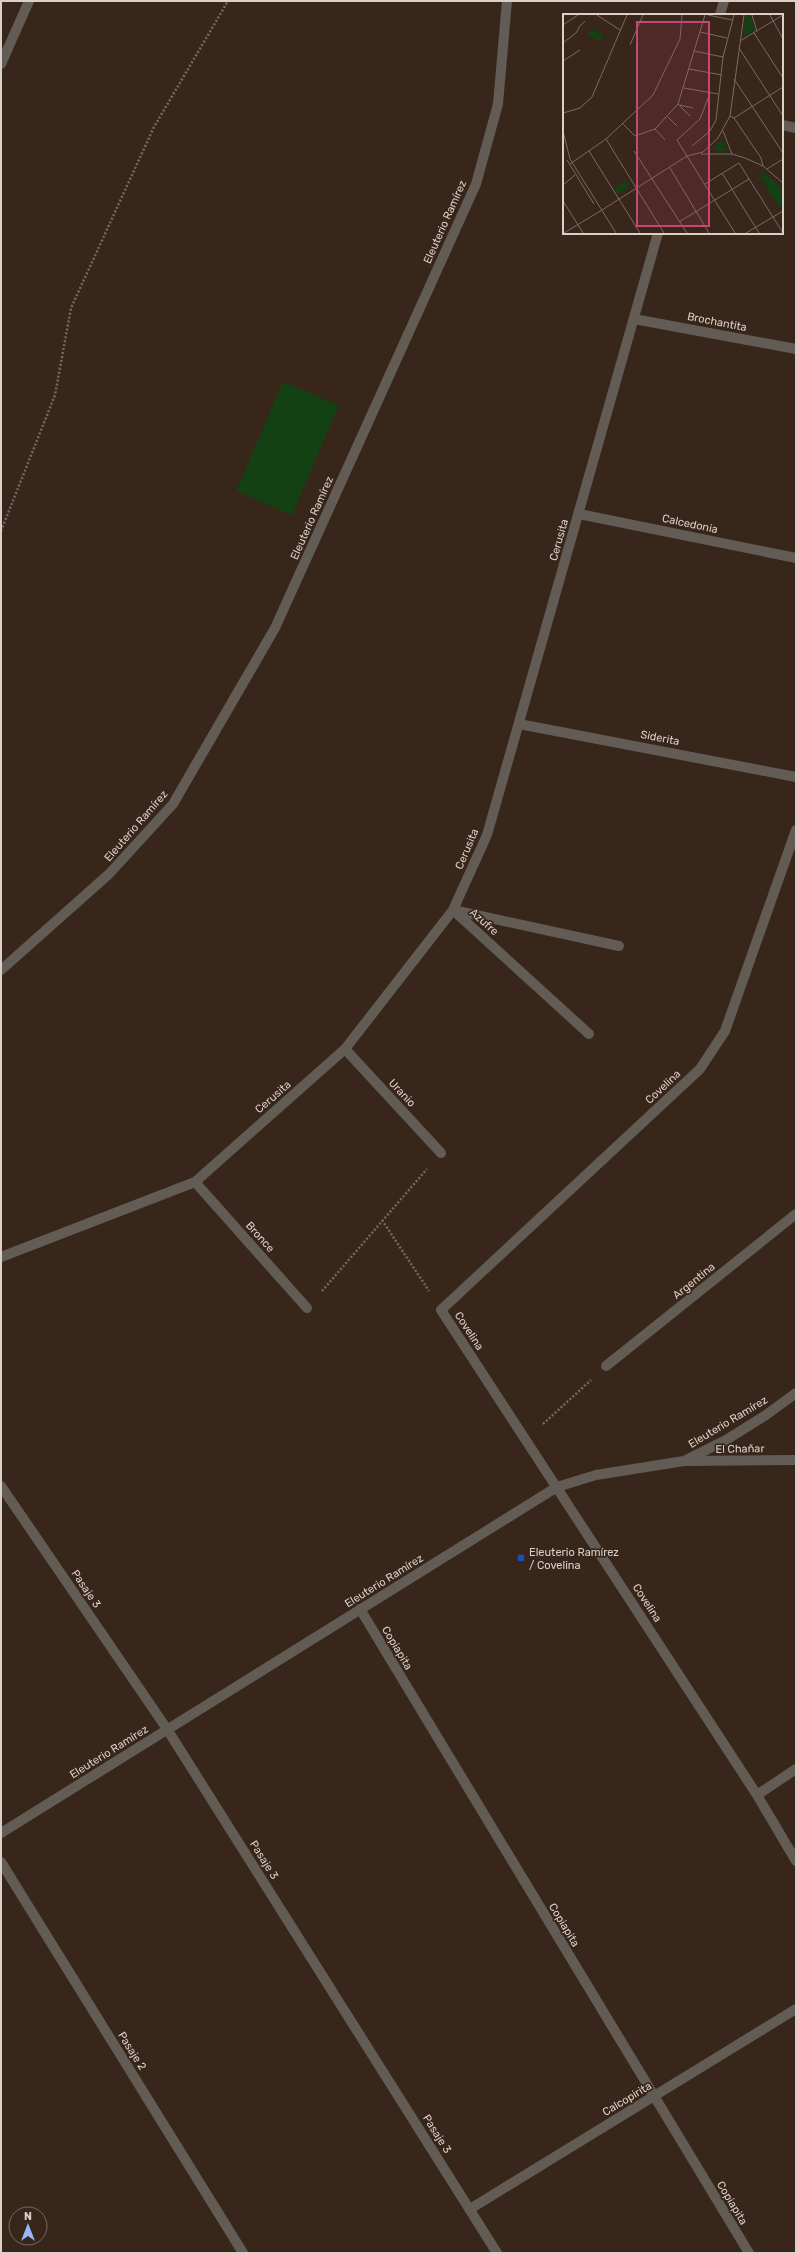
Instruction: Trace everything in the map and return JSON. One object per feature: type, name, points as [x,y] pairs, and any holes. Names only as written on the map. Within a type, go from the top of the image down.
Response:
[{"type":"street","points":[[1,64],[29,1]]},
{"type":"street","name":"Eleuterio Ramírez","points":[[1,970],[109,874],[173,804],[275,628],[476,184],[498,104],[507,1]]},
{"type":"street","points":[[720,14],[724,1]]},
{"type":"street","points":[[783,125],[796,128]]},
{"type":"street","name":"Cerusita","points":[[1,1257],[195,1182],[345,1049],[453,910],[487,835],[658,234]]},
{"type":"street","name":"Brochantita","points":[[634,319],[796,349]]},
{"type":"street","name":"Calcedonia","points":[[579,514],[796,558]]},
{"type":"street","name":"Siderita","points":[[519,724],[796,777]]},
{"type":"street","name":"Covelina","points":[[796,830],[725,1031],[700,1069],[441,1310],[757,1795],[796,1861]]},
{"type":"street","name":"Azufre","points":[[453,910],[620,946]]},
{"type":"street","name":"Azufre","points":[[453,910],[589,1034]]},
{"type":"street","name":"Uranio","points":[[345,1049],[441,1153]]},
{"type":"street","name":"Bronce","points":[[195,1182],[307,1308]]},
{"type":"street","name":"Argentina","points":[[606,1366],[796,1214]]},
{"type":"street","name":"Eleuterio Ramírez","points":[[1,1832],[557,1487],[596,1475],[684,1461],[740,1431],[796,1393]]},
{"type":"street","name":"El Chañar","points":[[684,1461],[796,1460]]},
{"type":"street","name":"Pasaje 3","points":[[1,1486],[167,1729],[497,2253]]},
{"type":"street","name":"Copiapita","points":[[360,1609],[748,2253]]},
{"type":"street","points":[[757,1795],[796,1769]]},
{"type":"street","name":"Pasaje 2","points":[[1,1862],[243,2253]]},
{"type":"street","name":"Calcopirita","points":[[470,2209],[796,2010]]},
{"type":"path","points":[[1,531],[55,395],[71,308],[154,127],[228,1]]},
{"type":"path","points":[[307,1308],[441,1153]]},
{"type":"path","points":[[382,1220],[441,1310]]},
{"type":"path","points":[[526,1440],[606,1366]]},
{"type":"green space","points":[[283,382],[339,405],[292,515],[236,491]]},
{"type":"place","name":"Eleuterio Ramírez / Covelina","points":[[521,1558]]}]
